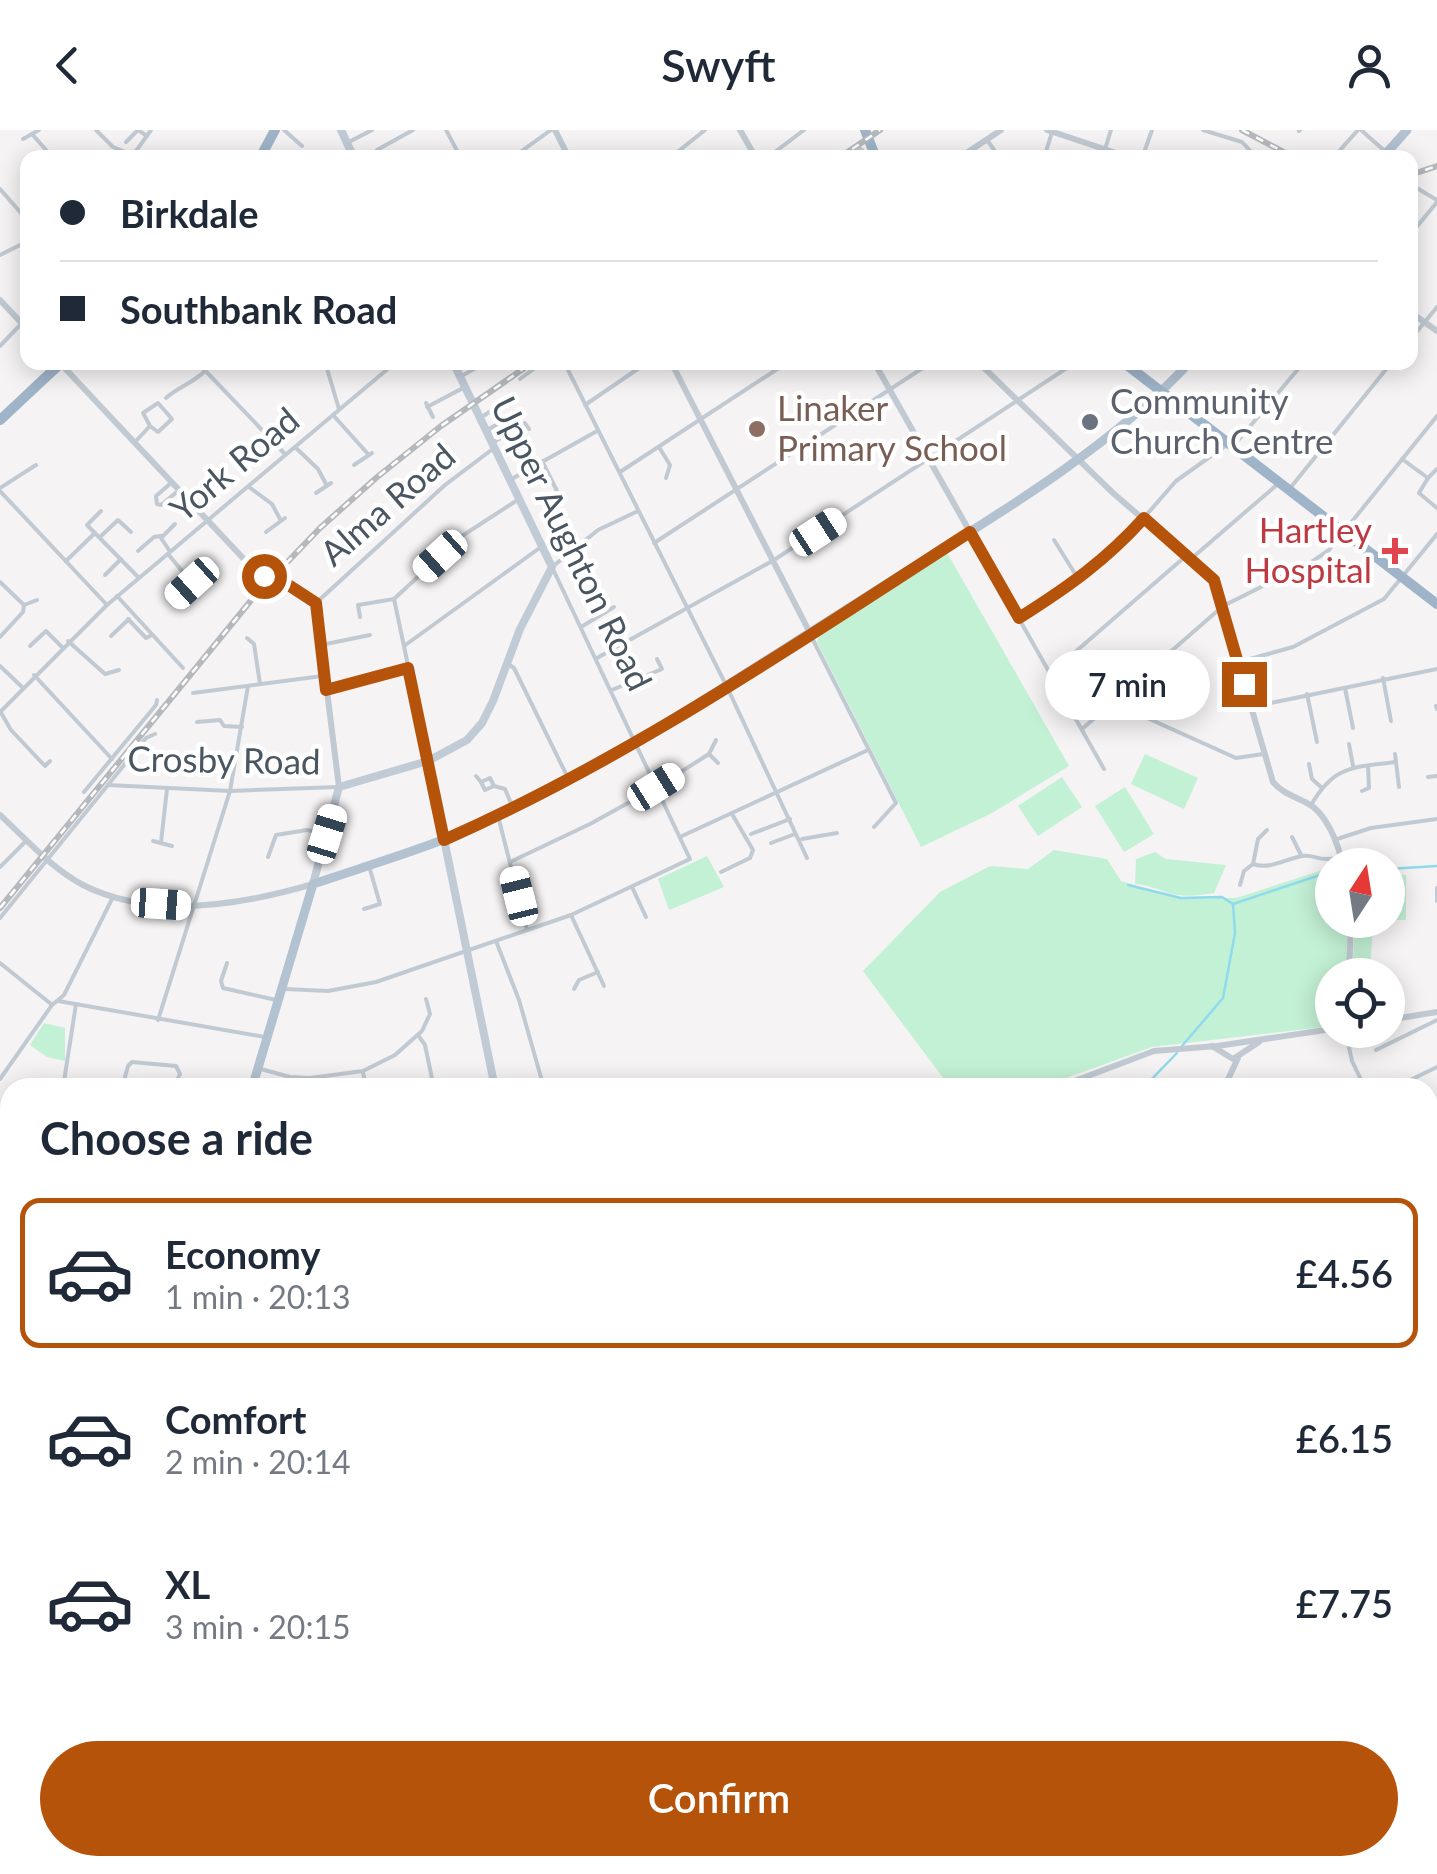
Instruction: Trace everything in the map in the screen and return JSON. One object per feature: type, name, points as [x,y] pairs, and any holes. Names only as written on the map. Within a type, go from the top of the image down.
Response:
[{"type":"highway","points":[[0,420],[54,370]]},
{"type":"highway","points":[[1133,370],[1437,604]]},
{"type":"main road","points":[[341,130],[350,150]]},
{"type":"main road","points":[[1389,150],[1407,130]]},
{"type":"main road","name":"Upper Aughton Road","points":[[457,370],[552,567]]},
{"type":"main road","points":[[312,884],[444,840],[498,816],[635,742],[970,532],[1076,458],[1162,392],[1183,370]]},
{"type":"main road","points":[[255,1078],[339,787],[428,761],[467,740],[482,723],[552,567]]},
{"type":"main road","points":[[428,761],[493,1078]]},
{"type":"street","points":[[23,139],[39,130]]},
{"type":"street","points":[[96,130],[119,150]]},
{"type":"street","points":[[126,142],[138,130],[147,136]]},
{"type":"street","points":[[136,150],[151,130]]},
{"type":"street","points":[[284,130],[302,146]]},
{"type":"street","points":[[347,143],[372,130]]},
{"type":"street","points":[[377,150],[414,130]]},
{"type":"street","points":[[524,150],[553,130]]},
{"type":"street","points":[[680,150],[705,130]]},
{"type":"street","points":[[742,133],[753,130]]},
{"type":"street","points":[[778,150],[804,130]]},
{"type":"street","points":[[972,150],[1001,130]]},
{"type":"street","points":[[1104,149],[1111,130]]},
{"type":"street","points":[[1203,130],[1242,142],[1249,150]]},
{"type":"street","points":[[1341,150],[1360,130],[1380,150]]},
{"type":"street","points":[[1050,131],[1107,150]]},
{"type":"street","points":[[32,134],[46,150]]},
{"type":"street","points":[[987,140],[994,150]]},
{"type":"street","points":[[0,189],[20,212]]},
{"type":"street","points":[[1418,225],[1437,201]]},
{"type":"street","points":[[0,300],[20,321]]},
{"type":"street","points":[[1418,330],[1437,307]]},
{"type":"street","points":[[1418,318],[1437,332]]},
{"type":"street","points":[[0,346],[20,330]]},
{"type":"street","points":[[67,370],[256,572],[290,586],[316,603],[339,787]]},
{"type":"street","points":[[327,370],[340,409]]},
{"type":"street","name":"York Road","points":[[0,712],[107,605],[386,370]]},
{"type":"street","points":[[460,377],[472,370]]},
{"type":"street","points":[[520,378],[532,370]]},
{"type":"street","points":[[568,370],[808,858]]},
{"type":"street","points":[[585,405],[636,370]]},
{"type":"street","points":[[676,370],[896,803],[874,827]]},
{"type":"street","points":[[619,473],[776,370]]},
{"type":"street","points":[[879,370],[1104,769]]},
{"type":"street","points":[[654,543],[920,370]]},
{"type":"street","points":[[986,370],[1076,458],[1214,580],[1262,754],[1276,786],[1311,804],[1324,819],[1337,848]]},
{"type":"street","points":[[596,658],[774,560],[1064,370]]},
{"type":"street","points":[[1019,618],[1079,580],[1114,552],[1176,481],[1230,446],[1297,370]]},
{"type":"street","points":[[1050,673],[1189,557],[1284,486],[1385,370]]},
{"type":"street","points":[[166,398],[176,388],[192,384],[204,371],[285,454]]},
{"type":"street","points":[[433,416],[427,405],[465,387]]},
{"type":"street","points":[[480,418],[513,397]]},
{"type":"street","points":[[158,403],[172,419],[158,432],[150,426],[143,414],[158,403]]},
{"type":"street","points":[[486,430],[519,410]]},
{"type":"street","points":[[333,415],[370,453],[354,465]]},
{"type":"street","points":[[1082,729],[1223,606],[1329,550],[1437,416]]},
{"type":"street","name":"Alma Road","points":[[316,603],[445,485],[525,423],[529,429]]},
{"type":"street","points":[[134,442],[150,426]]},
{"type":"street","points":[[510,480],[598,431]]},
{"type":"street","points":[[495,449],[516,445],[520,453]]},
{"type":"street","points":[[659,446],[670,465],[666,478]]},
{"type":"street","points":[[295,447],[329,484],[316,493]]},
{"type":"street","points":[[1402,459],[1428,478]]},
{"type":"street","points":[[542,460],[577,545]]},
{"type":"street","points":[[36,465],[0,490],[107,605]]},
{"type":"street","points":[[1437,469],[1419,493],[1437,508]]},
{"type":"street","points":[[172,483],[156,496],[156,504],[161,505],[178,491]]},
{"type":"street","points":[[248,487],[272,504],[282,518],[266,532]]},
{"type":"street","points":[[360,618],[358,605],[394,599],[462,536],[518,499]]},
{"type":"street","points":[[101,511],[87,525],[139,578]]},
{"type":"street","points":[[552,567],[598,530],[638,511]]},
{"type":"street","points":[[66,561],[118,520],[130,532]]},
{"type":"street","points":[[138,551],[175,524]]},
{"type":"street","points":[[1238,662],[1293,646],[1384,600],[1437,534]]},
{"type":"street","points":[[161,536],[192,583]]},
{"type":"street","points":[[1054,540],[1079,580]]},
{"type":"street","points":[[404,646],[541,547]]},
{"type":"street","points":[[105,575],[121,560]]},
{"type":"street","points":[[175,599],[208,567]]},
{"type":"street","name":"Upper Aughton Road","points":[[552,567],[690,859],[632,887]]},
{"type":"street","points":[[0,582],[24,606]]},
{"type":"street","points":[[118,596],[182,668]]},
{"type":"street","points":[[394,599],[428,761]]},
{"type":"street","points":[[24,606],[36,600]]},
{"type":"street","points":[[0,637],[24,606]]},
{"type":"street","points":[[582,627],[614,607]]},
{"type":"street","points":[[111,636],[134,614]]},
{"type":"street","points":[[128,620],[146,638],[152,634]]},
{"type":"street","points":[[30,646],[46,631],[62,646]]},
{"type":"street","points":[[321,645],[370,635]]},
{"type":"street","points":[[246,638],[254,644],[260,684]]},
{"type":"street","points":[[68,641],[105,674],[119,670]]},
{"type":"street","points":[[612,691],[662,668],[657,659]]},
{"type":"street","points":[[508,664],[514,668],[568,780]]},
{"type":"street","points":[[0,666],[22,687]]},
{"type":"street","points":[[326,690],[408,668]]},
{"type":"street","points":[[1250,706],[1437,669]]},
{"type":"street","points":[[34,675],[112,758]]},
{"type":"street","points":[[193,693],[324,676]]},
{"type":"street","points":[[1383,678],[1391,721]]},
{"type":"street","points":[[158,1020],[230,791],[248,686]]},
{"type":"street","points":[[1345,686],[1353,728]]},
{"type":"street","points":[[1306,694],[1317,742]]},
{"type":"street","points":[[84,792],[157,700]]},
{"type":"street","points":[[0,712],[11,730],[48,765]]},
{"type":"street","points":[[1145,717],[1236,758],[1262,754]]},
{"type":"street","points":[[197,722],[220,720],[224,726],[242,727]]},
{"type":"street","points":[[0,918],[45,857],[146,738],[155,734]]},
{"type":"street","points":[[510,862],[656,787],[708,754],[716,740]]},
{"type":"street","points":[[1349,744],[1353,766]]},
{"type":"street","points":[[680,837],[868,750]]},
{"type":"street","points":[[708,754],[718,763]]},
{"type":"street","points":[[1394,754],[1399,787]]},
{"type":"street","points":[[1311,804],[1321,787],[1338,772],[1353,766],[1396,762]]},
{"type":"street","points":[[1310,764],[1312,780],[1321,787]]},
{"type":"street","points":[[1362,791],[1369,788],[1368,766]]},
{"type":"street","points":[[476,776],[481,782],[490,778],[494,786],[508,792],[513,808]]},
{"type":"street","points":[[1428,777],[1437,776]]},
{"type":"street","name":"Crosby Road","points":[[108,785],[230,791],[339,787]]},
{"type":"street","points":[[161,842],[168,789]]},
{"type":"street","points":[[721,872],[750,858],[753,850],[732,814]]},
{"type":"street","points":[[0,815],[45,857],[84,885],[128,901],[193,906],[254,898],[312,884]]},
{"type":"street","points":[[498,816],[527,930]]},
{"type":"street","points":[[751,834],[790,819]]},
{"type":"street","points":[[1334,840],[1370,828],[1437,819]]},
{"type":"street","points":[[268,856],[276,835],[312,830],[327,834]]},
{"type":"street","points":[[1240,886],[1244,871],[1253,864],[1258,839],[1266,830]]},
{"type":"street","points":[[771,842],[796,833]]},
{"type":"street","points":[[800,840],[837,834]]},
{"type":"street","points":[[1292,837],[1301,856]]},
{"type":"street","points":[[0,867],[27,840]]},
{"type":"street","points":[[153,840],[172,846]]},
{"type":"street","points":[[1253,864],[1263,867],[1301,856],[1315,860]]},
{"type":"street","points":[[364,909],[380,904],[369,866]]},
{"type":"street","points":[[282,988],[312,992],[355,988],[571,915],[632,887],[646,917]]},
{"type":"street","points":[[1437,888],[1437,901]]},
{"type":"street","points":[[1,1076],[52,1005],[64,995],[113,897]]},
{"type":"street","points":[[571,915],[604,986]]},
{"type":"street","points":[[496,941],[519,1000],[541,1078]]},
{"type":"street","points":[[0,963],[52,1005]]},
{"type":"street","points":[[227,963],[221,981],[224,988],[278,1000]]},
{"type":"street","points":[[577,988],[583,977],[598,972]]},
{"type":"street","points":[[258,1068],[310,1078],[363,1071],[395,1055],[418,1035],[430,1014],[426,999]]},
{"type":"street","points":[[58,1000],[268,1037]]},
{"type":"street","points":[[1405,1017],[1437,1011],[1436,1003]]},
{"type":"street","points":[[65,1078],[76,1004]]},
{"type":"street","points":[[1376,1050],[1437,1020]]},
{"type":"street","points":[[1082,1078],[1154,1051],[1315,1032]]},
{"type":"street","points":[[418,1035],[425,1045],[432,1078]]},
{"type":"street","points":[[1212,1046],[1227,1056],[1240,1056],[1269,1037]]},
{"type":"street","points":[[1229,1078],[1242,1048],[1232,1042]]},
{"type":"street","points":[[1230,1075],[1227,1056],[1232,1042]]},
{"type":"street","points":[[1350,1048],[1360,1078]]},
{"type":"street","points":[[125,1078],[132,1062],[176,1066],[178,1078]]},
{"type":"street","points":[[1414,1078],[1437,1067]]},
{"type":"street","points":[[363,1071],[365,1078]]},
{"type":"green space","points":[[946,551],[1069,766],[992,813],[921,847],[817,642],[820,631]]},
{"type":"green space","points":[[1145,754],[1198,778],[1184,809],[1131,784]]},
{"type":"green space","points":[[1062,777],[1082,807],[1038,836],[1018,806]]},
{"type":"green space","points":[[1125,787],[1154,834],[1124,852],[1095,806]]},
{"type":"green space","points":[[1054,850],[1107,859],[1121,881],[1181,898],[1236,898],[1315,872],[1315,938],[1347,938],[1347,958],[1315,958],[1315,1028],[1152,1047],[1066,1078],[943,1078],[863,971],[940,892],[990,866],[1028,869]]},
{"type":"green space","points":[[1155,852],[1166,859],[1226,865],[1214,893],[1175,895],[1135,884],[1136,859]]},
{"type":"green space","points":[[707,856],[724,887],[669,910],[658,879]]},
{"type":"green space","points":[[1354,938],[1372,938],[1371,958],[1353,958]]},
{"type":"green space","points":[[44,1023],[65,1028],[65,1061],[47,1057],[30,1045]]},
{"type":"waterway","points":[[1405,868],[1437,866]]},
{"type":"waterway","points":[[1128,885],[1181,898],[1222,897],[1233,904],[1315,877]]},
{"type":"waterway","points":[[1182,1046],[1223,998],[1235,933],[1233,904]]},
{"type":"waterway","points":[[1153,1078],[1177,1053]]},
{"type":"railway","points":[[851,150],[880,130]]},
{"type":"railway","points":[[1242,130],[1280,150]]},
{"type":"railway","points":[[1418,172],[1437,166]]},
{"type":"railway","points":[[0,908],[253,598],[320,528],[441,426],[522,370]]},
{"type":"place","name":"Community Church Centre","points":[[1090,422]]},
{"type":"place","name":"Linaker Primary School","points":[[757,429]]},
{"type":"place","name":"Hartley Hospital","points":[[1395,551]]},
{"type":"route","points":[[264,576],[290,586],[316,603],[326,690],[408,668],[444,840],[498,816],[635,742],[970,532],[1019,618],[1079,580],[1114,552],[1144,518],[1214,580],[1244,684]]}]
